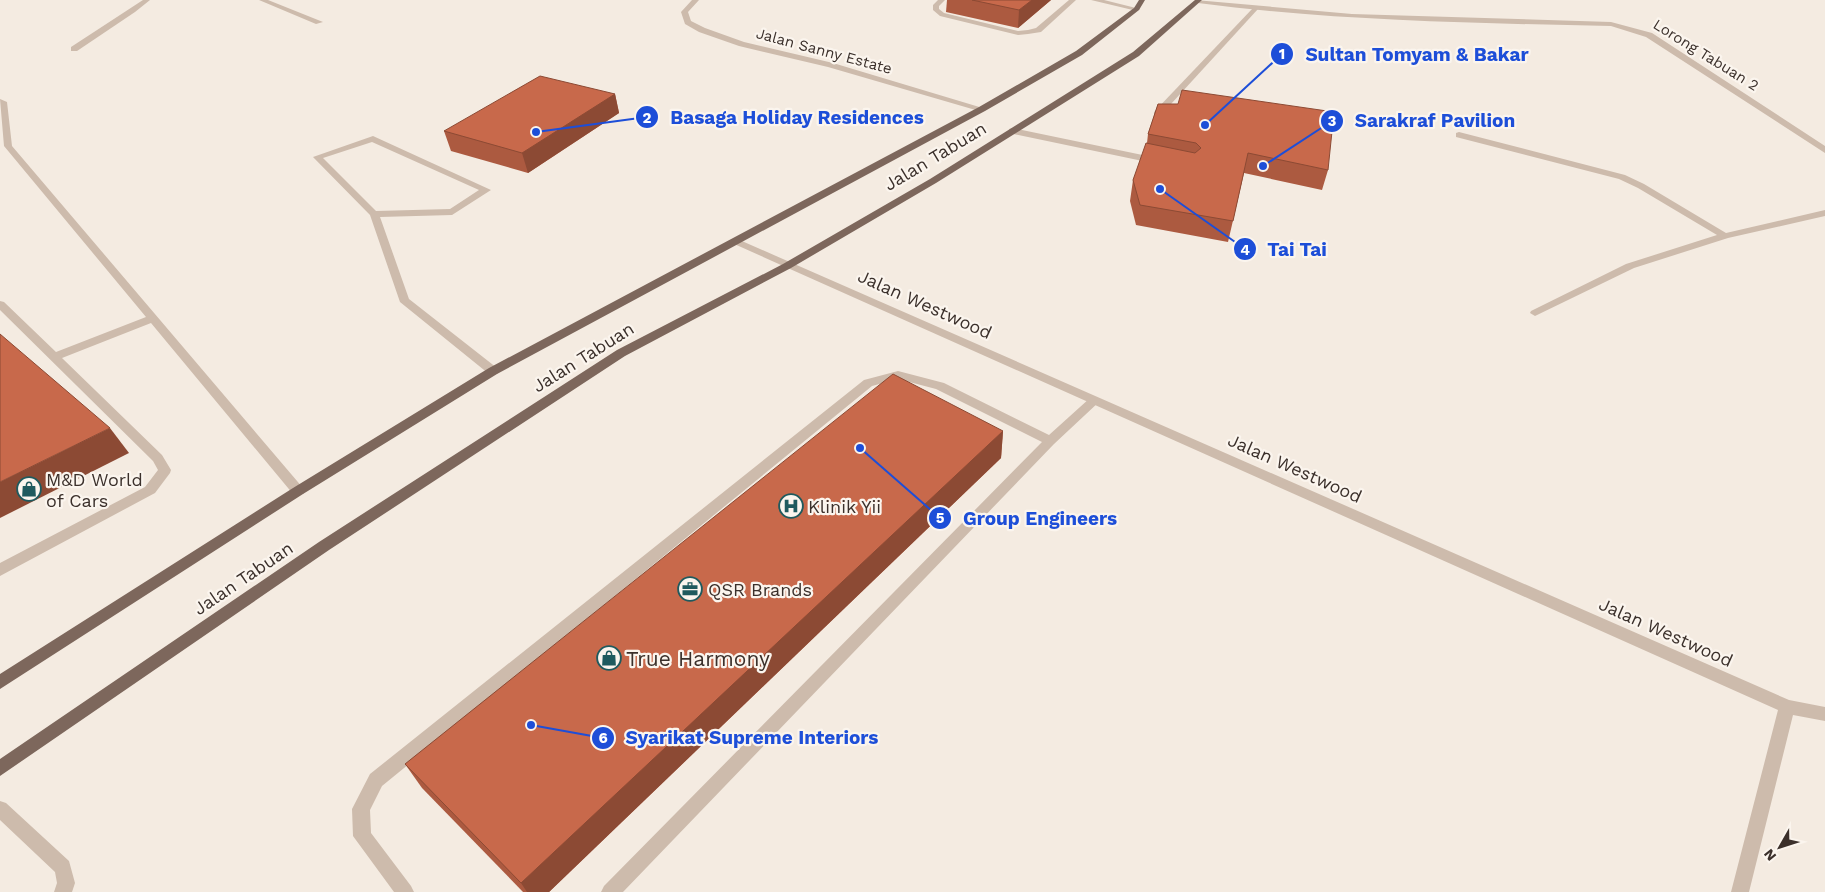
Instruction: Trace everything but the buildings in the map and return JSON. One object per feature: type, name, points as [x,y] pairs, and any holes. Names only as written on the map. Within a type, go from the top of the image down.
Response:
[{"type":"main road","name":"Jalan Tabuan","points":[[0,682],[298,491],[493,371],[982,108],[1079,52],[1137,9],[1142,0]]},
{"type":"main road","name":"Jalan Tabuan","points":[[0,768],[324,546],[621,353],[787,266],[932,181],[1136,54],[1199,0]]},
{"type":"street","points":[[74,49],[147,0]]},
{"type":"street","points":[[262,0],[318,22]]},
{"type":"street","name":"Jalan Sanny Estate","points":[[696,0],[684,12],[688,22],[702,30],[742,44],[830,65],[982,108]]},
{"type":"street","points":[[942,0],[936,5],[936,10],[942,15],[1018,33],[1038,30],[1073,0]]},
{"type":"street","points":[[1094,0],[1137,9]]},
{"type":"street","name":"Lorong Tabuan 2","points":[[1199,0],[1254,9],[1358,17],[1611,24],[1629,28],[1649,35],[1825,150]]},
{"type":"street","points":[[1157,114],[1254,9]]},
{"type":"street","points":[[0,101],[3,102],[8,146],[298,491]]},
{"type":"street","points":[[1012,131],[1162,162]]},
{"type":"street","points":[[1459,136],[1622,177],[1641,186],[1725,236]]},
{"type":"street","points":[[374,214],[452,212],[486,190],[373,139],[317,157],[374,214],[404,300],[493,371]]},
{"type":"street","points":[[1535,313],[1630,266],[1725,236],[1825,213]]},
{"type":"street","name":"Jalan Westwood","points":[[734,241],[1787,707],[1825,714]]},
{"type":"street","points":[[0,304],[158,458],[165,470],[150,490],[0,570]]},
{"type":"street","points":[[55,357],[153,318]]},
{"type":"street","points":[[405,892],[362,836],[361,809],[376,780],[868,383],[898,375],[940,386],[1050,441]]},
{"type":"street","points":[[610,892],[1050,441],[1094,401]]},
{"type":"street","points":[[1740,892],[1787,707]]},
{"type":"street","points":[[0,809],[63,867],[66,883],[62,892]]},
{"type":"place","name":"Sultan Tomyam & Bakar","points":[[1205,125]]},
{"type":"place","name":"Basaga Holiday Residences","points":[[536,132]]},
{"type":"place","name":"Sarakraf Pavilion","points":[[1263,166]]},
{"type":"place","name":"Tai Tai","points":[[1160,189]]},
{"type":"place","name":"Group Engineers","points":[[860,448]]},
{"type":"place","name":"M&D World of Cars","points":[[29,489]]},
{"type":"place","name":"Klinik Yii","points":[[791,506]]},
{"type":"place","name":"QSR Brands","points":[[690,589]]},
{"type":"place","name":"True Harmony","points":[[609,658]]},
{"type":"place","name":"Syarikat Supreme Interiors","points":[[531,725]]}]
